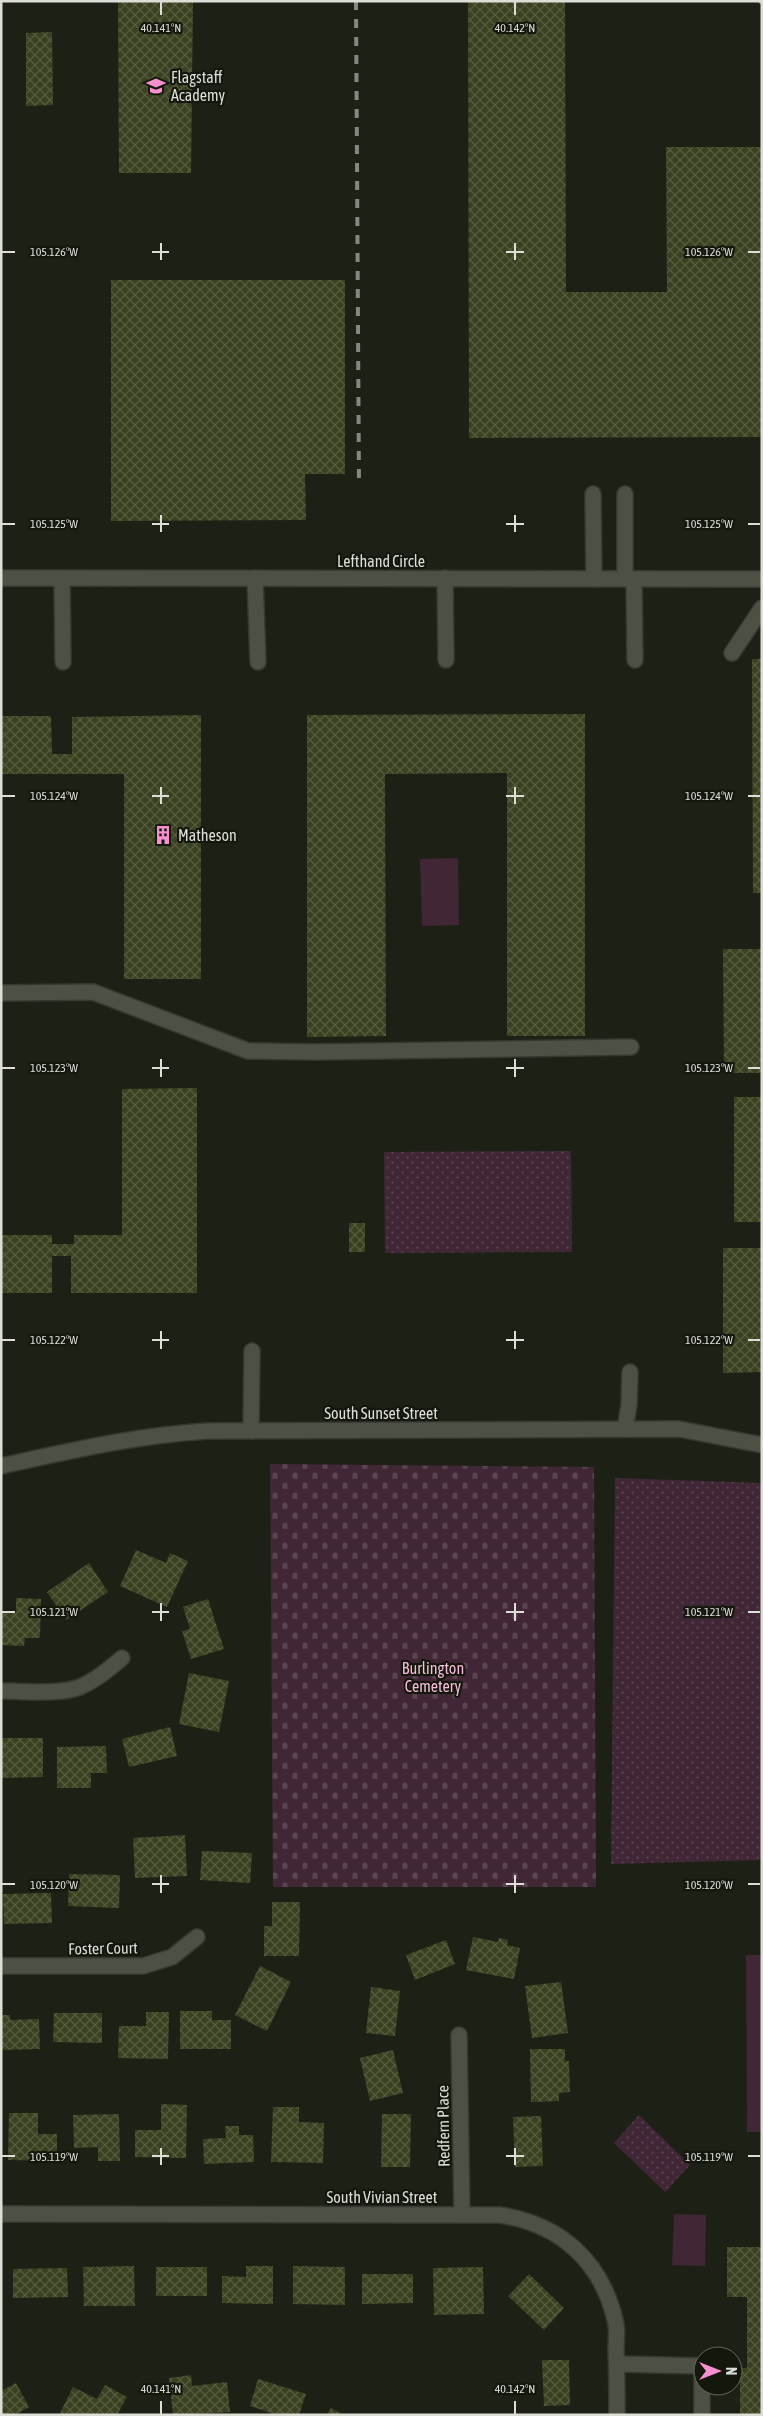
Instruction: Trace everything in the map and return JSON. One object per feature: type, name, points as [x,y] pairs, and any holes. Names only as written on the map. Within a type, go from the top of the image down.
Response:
[{"type":"street","points":[[593,494],[594,579]]},
{"type":"street","points":[[625,494],[635,660]]},
{"type":"street","name":"Lefthand Circle","points":[[1,578],[86,576],[762,579]]},
{"type":"street","points":[[62,578],[63,662]]},
{"type":"street","points":[[255,578],[258,662]]},
{"type":"street","points":[[445,578],[446,660]]},
{"type":"street","points":[[732,653],[762,608]]},
{"type":"street","points":[[1,993],[93,992],[248,1051],[315,1052],[632,1048]]},
{"type":"street","points":[[251,1431],[252,1351]]},
{"type":"street","points":[[625,1430],[629,1405],[630,1372]]},
{"type":"street","name":"South Sunset Street","points":[[1,1466],[113,1442],[169,1433],[679,1429],[762,1445]]},
{"type":"street","points":[[1,1691],[51,1691],[78,1688],[103,1674],[122,1658]]},
{"type":"street","name":"Foster Court","points":[[1,1966],[142,1966],[172,1956],[197,1938]]},
{"type":"street","name":"Redfern Place","points":[[459,2036],[462,2215]]},
{"type":"street","name":"South Vivian Street","points":[[1,2214],[462,2215],[518,2218],[554,2231],[583,2255],[604,2286],[616,2321],[617,2415]]},
{"type":"street","points":[[616,2364],[702,2366],[702,2413]]},
{"type":"green space","points":[[458,858],[459,925],[422,926],[420,859]]},
{"type":"green space","points":[[571,1151],[572,1252],[385,1253],[384,1152]]},
{"type":"green space","name":"Burlington Cemetery","points":[[270,1464],[594,1467],[596,1887],[273,1887]]},
{"type":"green space","points":[[615,1478],[762,1483],[762,1860],[611,1864]]},
{"type":"green space","points":[[746,1955],[762,1955],[762,2132],[747,2132]]},
{"type":"green space","points":[[639,2115],[690,2165],[665,2192],[614,2143]]},
{"type":"green space","points":[[674,2214],[706,2215],[705,2266],[672,2265]]},
{"type":"building","name":"Flagstaff Academy","points":[[118,1],[193,1],[191,173],[119,173]]},
{"type":"building","points":[[468,1],[565,1],[566,292],[667,292],[666,147],[761,147],[762,437],[469,438]]},
{"type":"building","points":[[52,32],[53,105],[26,106],[26,33]]},
{"type":"building","points":[[111,280],[345,280],[345,474],[305,474],[306,520],[111,521]]},
{"type":"building","points":[[752,659],[762,659],[762,893],[753,893]]},
{"type":"building","points":[[585,714],[585,1036],[507,1036],[507,773],[385,774],[386,1036],[307,1037],[307,715]]},
{"type":"building","name":"Matheson","points":[[201,715],[201,979],[124,979],[124,774],[1,774],[1,716],[51,716],[52,754],[72,754],[72,717]]},
{"type":"building","points":[[723,949],[762,949],[762,1073],[724,1073]]},
{"type":"building","points":[[197,1088],[197,1293],[71,1293],[71,1256],[52,1256],[52,1293],[1,1293],[1,1235],[52,1235],[52,1244],[74,1244],[74,1235],[122,1235],[122,1089]]},
{"type":"building","points":[[734,1097],[762,1097],[762,1222],[734,1222]]},
{"type":"building","points":[[349,1223],[365,1223],[365,1252],[349,1252]]},
{"type":"building","points":[[723,1248],[762,1248],[762,1372],[723,1373]]},
{"type":"building","points":[[136,1550],[166,1563],[170,1553],[188,1561],[167,1607],[120,1586]]},
{"type":"building","points":[[89,1563],[108,1592],[66,1620],[47,1592]]},
{"type":"building","points":[[16,1598],[41,1599],[40,1638],[25,1638],[24,1646],[1,1645],[1,1612],[16,1613]]},
{"type":"building","points":[[208,1599],[224,1649],[191,1659],[182,1631],[190,1629],[183,1607]]},
{"type":"building","points":[[189,1673],[229,1681],[219,1732],[179,1724]]},
{"type":"building","points":[[170,1727],[177,1756],[129,1767],[122,1739]]},
{"type":"building","points":[[1,1738],[43,1738],[43,1777],[1,1778]]},
{"type":"building","points":[[106,1746],[107,1773],[91,1773],[91,1788],[57,1788],[57,1747]]},
{"type":"building","points":[[185,1835],[187,1876],[135,1878],[133,1838]]},
{"type":"building","points":[[202,1851],[252,1853],[250,1883],[200,1880]]},
{"type":"building","points":[[69,1874],[120,1875],[119,1908],[68,1906]]},
{"type":"building","points":[[51,1893],[52,1923],[4,1924],[3,1894]]},
{"type":"building","points":[[272,1902],[300,1902],[299,1956],[264,1956],[264,1926],[272,1926]]},
{"type":"building","points":[[473,1937],[498,1942],[499,1938],[508,1940],[507,1945],[520,1948],[514,1979],[466,1970]]},
{"type":"building","points":[[446,1940],[455,1964],[415,1980],[406,1955]]},
{"type":"building","points":[[260,1966],[291,1982],[267,2031],[235,2015]]},
{"type":"building","points":[[561,1982],[568,2033],[532,2038],[525,1986]]},
{"type":"building","points":[[371,1987],[400,1991],[395,2036],[366,2033]]},
{"type":"building","points":[[180,2011],[212,2011],[212,2020],[231,2020],[231,2049],[180,2049]]},
{"type":"building","points":[[146,2012],[169,2012],[168,2059],[118,2058],[119,2026],[146,2026]]},
{"type":"building","points":[[54,2013],[102,2013],[102,2043],[53,2042]]},
{"type":"building","points":[[1,2015],[10,2015],[10,2020],[39,2019],[40,2049],[1,2050]]},
{"type":"building","points":[[530,2049],[565,2049],[565,2061],[569,2061],[570,2092],[559,2093],[559,2101],[531,2102]]},
{"type":"building","points":[[393,2050],[403,2093],[370,2101],[360,2058]]},
{"type":"building","points":[[161,2104],[187,2105],[186,2158],[135,2157],[135,2130],[161,2130]]},
{"type":"building","points":[[273,2107],[299,2107],[299,2122],[324,2123],[323,2163],[271,2162]]},
{"type":"building","points":[[9,2113],[38,2113],[38,2134],[57,2134],[57,2161],[8,2160]]},
{"type":"building","points":[[119,2114],[120,2161],[98,2161],[98,2147],[74,2148],[73,2115]]},
{"type":"building","points":[[382,2114],[411,2114],[410,2167],[381,2167]]},
{"type":"building","points":[[541,2116],[543,2166],[515,2167],[513,2117]]},
{"type":"building","points":[[225,2126],[239,2126],[239,2135],[253,2135],[254,2162],[204,2164],[203,2139],[226,2138]]},
{"type":"building","points":[[727,2247],[762,2247],[762,2415],[740,2415],[740,2396],[743,2396],[743,2368],[747,2368],[747,2297],[727,2297]]},
{"type":"building","points":[[134,2266],[135,2306],[84,2306],[83,2267]]},
{"type":"building","points":[[246,2266],[273,2266],[273,2304],[222,2303],[222,2276],[246,2277]]},
{"type":"building","points":[[293,2266],[345,2267],[345,2305],[293,2304]]},
{"type":"building","points":[[156,2267],[207,2267],[207,2296],[156,2296]]},
{"type":"building","points":[[483,2267],[484,2314],[434,2315],[433,2268]]},
{"type":"building","points":[[67,2268],[68,2297],[13,2298],[13,2269]]},
{"type":"building","points":[[362,2274],[413,2274],[413,2303],[362,2304]]},
{"type":"building","points":[[529,2274],[564,2308],[544,2330],[508,2296]]},
{"type":"building","points":[[542,2360],[569,2360],[570,2405],[544,2406]]},
{"type":"building","points":[[191,2375],[192,2386],[227,2382],[230,2412],[173,2415],[169,2378]]},
{"type":"building","points":[[258,2379],[306,2394],[299,2415],[277,2415],[250,2406]]},
{"type":"building","points":[[16,2383],[29,2407],[15,2415],[1,2415],[1,2391]]},
{"type":"building","points":[[105,2385],[127,2397],[117,2415],[59,2415],[73,2387],[97,2399]]},
{"type":"building","points":[[331,2408],[344,2415],[327,2415]]},
{"type":"railway","points":[[356,1],[359,487]]},
{"type":"place","name":"Flagstaff Academy","points":[[156,86]]},
{"type":"place","name":"Matheson","points":[[163,835]]}]
